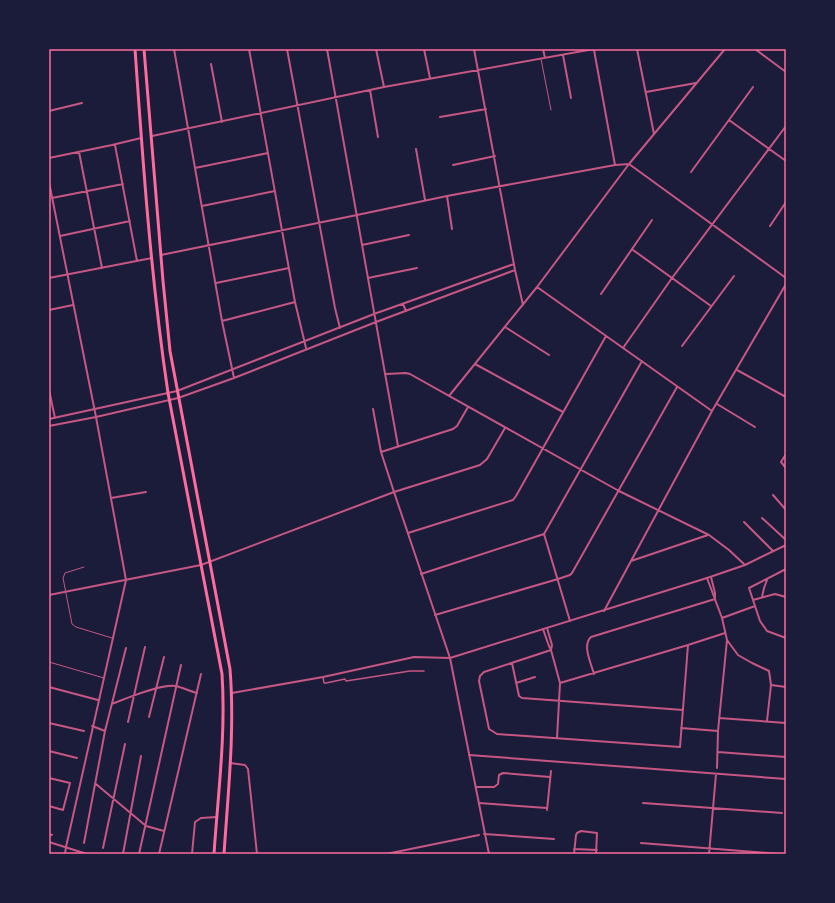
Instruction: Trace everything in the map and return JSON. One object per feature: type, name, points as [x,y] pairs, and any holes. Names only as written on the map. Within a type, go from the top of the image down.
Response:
[{"type":"main road","points":[[135,49],[152,258],[168,393],[218,650],[223,685],[221,757],[214,854]]},
{"type":"main road","points":[[144,49],[170,351],[230,669],[232,693],[230,763],[224,854]]},
{"type":"street","points":[[174,49],[222,321],[234,378]]},
{"type":"street","points":[[249,49],[295,302],[306,348]]},
{"type":"street","points":[[287,49],[340,328]]},
{"type":"street","points":[[327,49],[398,446]]},
{"type":"street","points":[[376,49],[384,87]]},
{"type":"street","points":[[424,49],[430,78]]},
{"type":"street","points":[[474,49],[515,270],[523,305]]},
{"type":"street","points":[[543,49],[545,58]]},
{"type":"street","points":[[569,49],[570,54]]},
{"type":"street","points":[[151,136],[384,87],[594,49],[615,164]]},
{"type":"street","points":[[637,49],[654,134]]},
{"type":"street","points":[[449,396],[537,287],[629,164],[725,49]]},
{"type":"street","points":[[755,49],[786,72]]},
{"type":"street","points":[[563,55],[571,98]]},
{"type":"street","points":[[211,64],[222,122]]},
{"type":"street","points":[[646,92],[696,84]]},
{"type":"street","points":[[691,172],[753,87]]},
{"type":"street","points":[[370,90],[378,137]]},
{"type":"street","points":[[49,111],[82,102]]},
{"type":"street","points":[[440,117],[486,109]]},
{"type":"street","points":[[729,120],[786,161]]},
{"type":"street","points":[[623,348],[672,278],[786,126]]},
{"type":"street","points":[[49,158],[142,138]]},
{"type":"street","points":[[115,145],[137,261]]},
{"type":"street","points":[[416,148],[425,200]]},
{"type":"street","points":[[80,152],[96,229],[102,268]]},
{"type":"street","points":[[195,168],[268,153]]},
{"type":"street","points":[[453,165],[495,156]]},
{"type":"street","points":[[161,255],[425,200],[615,164],[629,164],[786,278]]},
{"type":"street","points":[[49,182],[96,417],[126,580],[92,726],[65,854]]},
{"type":"street","points":[[52,198],[123,184]]},
{"type":"street","points":[[202,206],[275,191]]},
{"type":"street","points":[[447,196],[452,229]]},
{"type":"street","points":[[770,226],[786,202]]},
{"type":"street","points":[[601,294],[652,220]]},
{"type":"street","points":[[60,236],[130,221]]},
{"type":"street","points":[[362,246],[410,234]]},
{"type":"street","points":[[632,250],[711,306]]},
{"type":"street","points":[[49,278],[152,258]]},
{"type":"street","points":[[49,420],[177,391],[374,314],[514,264]]},
{"type":"street","points":[[216,283],[290,268]]},
{"type":"street","points":[[368,278],[417,268]]},
{"type":"street","points":[[49,426],[178,398],[234,378],[306,348],[515,270]]},
{"type":"street","points":[[682,346],[734,276]]},
{"type":"street","points":[[604,611],[712,411],[786,284]]},
{"type":"street","points":[[537,287],[712,411]]},
{"type":"street","points":[[447,288],[450,295]]},
{"type":"street","points":[[222,321],[295,302]]},
{"type":"street","points":[[403,304],[406,311]]},
{"type":"street","points":[[49,310],[73,305]]},
{"type":"street","points":[[505,327],[548,355]]},
{"type":"street","points":[[408,533],[513,500],[606,336]]},
{"type":"street","points":[[421,574],[544,534],[642,361]]},
{"type":"street","points":[[475,364],[563,412]]},
{"type":"street","points":[[737,370],[786,397]]},
{"type":"street","points":[[386,374],[410,374],[505,428],[543,447],[580,470],[619,491],[709,535],[729,550],[745,565]]},
{"type":"street","points":[[435,615],[570,575],[677,387]]},
{"type":"street","points":[[49,390],[55,418]]},
{"type":"street","points":[[716,404],[755,427]]},
{"type":"street","points":[[381,452],[453,429],[457,426],[468,407]]},
{"type":"street","points":[[373,409],[381,452],[450,658],[489,854]]},
{"type":"street","points":[[49,595],[210,562],[394,492],[480,465],[487,460],[505,428]]},
{"type":"street","points":[[786,454],[781,462],[786,468]]},
{"type":"street","points":[[111,498],[146,492]]},
{"type":"street","points":[[773,495],[786,510]]},
{"type":"street","points":[[762,518],[786,540]]},
{"type":"street","points":[[744,522],[773,551]]},
{"type":"street","points":[[544,534],[570,621]]},
{"type":"street","points":[[630,562],[709,535]]},
{"type":"street","points":[[232,693],[323,677],[414,657],[450,658],[711,577],[745,565],[786,545]]},
{"type":"street","points":[[786,569],[749,588],[760,621],[767,631],[786,638]]},
{"type":"street","points":[[711,577],[715,599]]},
{"type":"street","points":[[707,578],[722,618],[726,640],[718,731],[717,768]]},
{"type":"street","points":[[762,597],[768,579]]},
{"type":"street","points":[[753,600],[775,594],[786,597]]},
{"type":"street","points":[[594,674],[587,647],[588,640],[591,637],[715,599]]},
{"type":"street","points":[[722,618],[754,606]]},
{"type":"street","points":[[547,628],[552,645],[551,650]]},
{"type":"street","points":[[543,629],[548,646],[551,650],[560,683],[557,738]]},
{"type":"street","points":[[560,683],[594,674],[725,633]]},
{"type":"street","points":[[726,640],[738,655],[769,671],[770,685],[767,721]]},
{"type":"street","points":[[551,650],[484,672],[480,676],[479,681],[489,729],[497,734],[680,747],[688,645]]},
{"type":"street","points":[[128,722],[145,647]]},
{"type":"street","points":[[84,843],[106,731],[126,648]]},
{"type":"street","points":[[149,717],[164,657]]},
{"type":"street","points":[[512,663],[520,697],[683,710]]},
{"type":"street","points":[[139,854],[181,665]]},
{"type":"street","points":[[323,677],[324,683],[345,679],[346,682],[410,671],[424,671]]},
{"type":"street","points":[[159,854],[201,674]]},
{"type":"street","points":[[516,682],[535,677]]},
{"type":"street","points":[[770,685],[786,687]]},
{"type":"street","points":[[112,704],[167,686],[176,686],[196,693]]},
{"type":"street","points":[[49,687],[98,700]]},
{"type":"street","points":[[719,718],[786,723]]},
{"type":"street","points":[[49,723],[84,731]]},
{"type":"street","points":[[92,726],[106,731]]},
{"type":"street","points":[[682,728],[718,731]]},
{"type":"street","points":[[103,848],[112,798],[125,744]]},
{"type":"street","points":[[49,751],[77,758]]},
{"type":"street","points":[[718,752],[786,757]]},
{"type":"street","points":[[469,755],[786,779]]},
{"type":"street","points":[[123,854],[141,756]]},
{"type":"street","points":[[230,763],[245,765],[248,769],[257,854]]},
{"type":"street","points":[[479,803],[547,809],[551,771]]},
{"type":"street","points":[[476,787],[494,787],[498,784],[498,775],[503,773],[550,777]]},
{"type":"street","points":[[709,854],[716,774]]},
{"type":"street","points":[[49,778],[70,783],[63,810],[49,806]]},
{"type":"street","points":[[96,784],[146,826],[164,831]]},
{"type":"street","points":[[643,803],[782,813]]},
{"type":"street","points":[[192,854],[195,822],[201,818],[217,817]]},
{"type":"street","points":[[574,854],[577,833],[581,831],[597,833],[596,854]]},
{"type":"street","points":[[484,834],[554,839]]},
{"type":"street","points":[[386,854],[479,835]]},
{"type":"street","points":[[49,842],[87,854]]},
{"type":"street","points":[[641,843],[780,854]]},
{"type":"street","points":[[574,850],[597,850]]},
{"type":"lane","points":[[541,58],[551,110]]},
{"type":"lane","points":[[84,567],[65,573],[63,578],[73,626],[113,638]]},
{"type":"lane","points":[[49,662],[104,678]]}]
